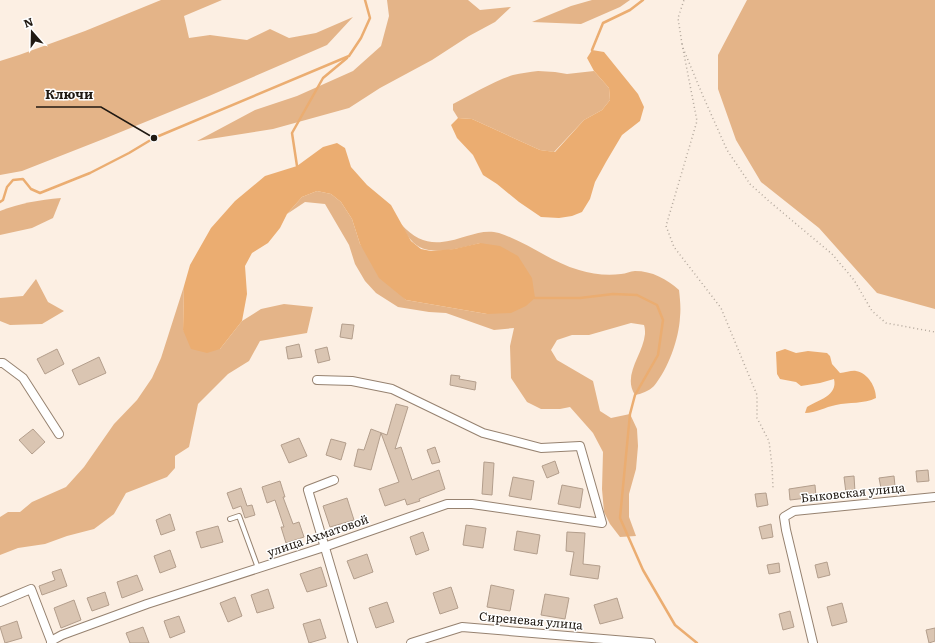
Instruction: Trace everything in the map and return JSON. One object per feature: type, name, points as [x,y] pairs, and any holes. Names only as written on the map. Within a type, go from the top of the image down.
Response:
[{"type":"street","points":[[0,363],[3,363],[23,378],[59,434]]},
{"type":"street","name":"улица Ахматовой","points":[[51,642],[62,635],[147,604],[324,547],[446,504],[472,504],[602,523],[580,446],[541,448],[483,433],[392,389],[352,381],[317,380]]},
{"type":"street","points":[[334,480],[308,490],[353,643]]},
{"type":"street","name":"Быковская улица","points":[[813,643],[784,517],[794,511],[935,497]]},
{"type":"street","points":[[0,602],[31,589],[51,642]]},
{"type":"street","name":"Сиреневая улица","points":[[411,643],[462,627],[600,641],[651,643]]},
{"type":"lane","points":[[230,519],[239,516],[258,568]]},
{"type":"path","points":[[684,0],[678,18],[696,121],[666,226],[674,247],[721,308],[757,395],[757,418],[768,442],[772,466],[773,488]]},
{"type":"path","points":[[682,44],[727,150],[750,184],[832,254],[854,280],[872,311],[886,323],[935,332]]},
{"type":"shaded area","points":[[161,0],[222,0],[184,16],[189,38],[210,35],[247,40],[270,29],[289,38],[316,33],[353,17],[327,45],[209,96],[106,138],[22,171],[0,175],[0,61],[85,31]]},
{"type":"shaded area","points":[[387,0],[468,0],[480,10],[511,7],[495,22],[469,36],[432,60],[380,88],[349,108],[273,129],[197,141],[255,110],[297,96],[353,71],[381,46],[389,16]]},
{"type":"shaded area","points":[[592,0],[630,0],[620,7],[581,24],[532,22],[571,6]]},
{"type":"shaded area","points":[[747,0],[935,0],[935,309],[877,293],[819,228],[761,182],[736,140],[718,89],[718,55]]},
{"type":"shaded area","points":[[592,50],[604,52],[638,94],[644,107],[640,121],[622,135],[595,182],[590,199],[582,212],[572,216],[559,218],[541,217],[483,175],[473,155],[457,138],[451,125],[458,118],[472,119],[540,150],[555,152],[584,120],[602,110],[610,100],[609,88],[594,71],[587,58]]},
{"type":"shaded area","points":[[538,71],[567,74],[594,71],[609,88],[610,100],[602,110],[584,120],[554,152],[540,150],[472,119],[458,118],[453,110],[453,104],[498,81],[513,75]]},
{"type":"shaded area","points":[[337,143],[345,148],[351,167],[367,185],[391,205],[411,241],[421,249],[431,251],[454,249],[480,243],[500,246],[518,256],[532,278],[535,298],[526,306],[511,313],[487,314],[406,300],[379,278],[360,244],[352,219],[341,202],[331,194],[317,191],[302,197],[287,214],[280,228],[268,243],[252,253],[245,266],[247,294],[242,321],[220,349],[207,353],[191,349],[183,330],[184,286],[190,265],[211,228],[235,201],[265,176],[297,166],[323,147]]},
{"type":"shaded area","points":[[317,191],[331,194],[341,202],[352,219],[360,244],[406,300],[487,314],[480,243],[444,250],[434,251],[425,249],[417,246],[411,240],[401,224],[416,237],[431,242],[448,241],[483,232],[499,233],[579,270],[605,275],[623,274],[631,271],[647,272],[664,279],[679,290],[679,326],[672,353],[659,379],[654,386],[645,392],[635,395],[631,380],[634,365],[641,350],[645,334],[644,325],[631,323],[589,335],[572,335],[557,340],[551,350],[557,360],[593,381],[600,411],[611,418],[630,414],[637,429],[638,446],[636,469],[629,494],[629,517],[636,536],[620,537],[610,524],[604,512],[602,489],[603,452],[593,433],[570,407],[560,409],[541,409],[527,402],[511,378],[510,346],[514,328],[494,330],[446,313],[398,307],[376,293],[365,281],[355,264],[349,245],[325,204],[305,202],[287,214],[302,197]]},
{"type":"shaded area","points":[[61,198],[53,218],[32,228],[0,235],[0,211],[30,202]]},
{"type":"shaded area","points":[[36,279],[48,302],[64,311],[42,324],[10,325],[0,321],[0,298],[23,296]]},
{"type":"shaded area","points":[[184,286],[183,330],[220,349],[242,321],[261,309],[284,304],[313,307],[307,333],[260,341],[249,361],[228,374],[198,404],[189,447],[175,456],[175,468],[167,477],[126,493],[114,514],[94,529],[67,536],[45,544],[18,548],[0,555],[0,517],[8,512],[20,512],[32,502],[66,487],[84,467],[114,424],[137,400],[152,378],[161,358]]},
{"type":"shaded area","points":[[785,349],[796,353],[808,351],[827,353],[830,356],[832,364],[840,373],[856,371],[868,378],[875,389],[876,398],[867,401],[836,405],[805,413],[807,407],[826,397],[833,390],[834,379],[801,386],[796,382],[780,379],[777,374],[776,352]]},
{"type":"building","points":[[342,324],[354,325],[352,339],[340,337]]},
{"type":"building","points":[[299,344],[302,357],[288,359],[286,347]]},
{"type":"building","points":[[327,347],[330,360],[318,363],[315,350]]},
{"type":"building","points":[[57,349],[64,364],[45,374],[37,359]]},
{"type":"building","points":[[99,357],[106,373],[79,385],[72,370]]},
{"type":"building","points":[[451,375],[460,376],[459,379],[476,382],[475,390],[450,385]]},
{"type":"building","points":[[396,404],[408,407],[395,449],[401,447],[412,480],[439,470],[445,489],[419,499],[420,501],[407,505],[405,499],[385,506],[379,489],[399,482],[381,433],[371,470],[354,466],[358,449],[364,450],[371,429],[387,435]]},
{"type":"building","points":[[33,429],[45,442],[32,454],[19,440]]},
{"type":"building","points":[[299,438],[307,456],[289,463],[281,445]]},
{"type":"building","points":[[331,439],[346,443],[341,460],[326,455]]},
{"type":"building","points":[[435,447],[440,462],[432,464],[427,450]]},
{"type":"building","points":[[555,461],[559,473],[547,478],[542,466]]},
{"type":"building","points":[[484,462],[494,463],[492,495],[482,494]]},
{"type":"building","points":[[928,470],[929,481],[917,482],[916,471]]},
{"type":"building","points":[[854,476],[855,492],[846,493],[844,477]]},
{"type":"building","points":[[894,476],[895,486],[881,488],[879,478]]},
{"type":"building","points":[[513,477],[534,481],[531,500],[509,496]]},
{"type":"building","points":[[280,481],[285,497],[283,497],[293,524],[299,522],[304,537],[286,543],[281,527],[284,527],[275,500],[267,503],[262,487]]},
{"type":"building","points":[[562,485],[583,489],[580,508],[558,504]]},
{"type":"building","points":[[815,485],[816,497],[790,500],[789,489]]},
{"type":"building","points":[[241,488],[247,506],[252,505],[255,515],[245,518],[241,506],[233,509],[227,493]]},
{"type":"building","points":[[766,493],[768,505],[757,507],[755,494]]},
{"type":"building","points":[[347,498],[354,520],[330,527],[323,506]]},
{"type":"building","points":[[170,514],[175,530],[161,535],[156,520]]},
{"type":"building","points":[[771,524],[773,537],[762,539],[759,527]]},
{"type":"building","points":[[466,525],[486,528],[483,548],[463,545]]},
{"type":"building","points":[[218,526],[223,542],[201,548],[196,532]]},
{"type":"building","points":[[517,531],[540,535],[537,554],[514,550]]},
{"type":"building","points":[[423,532],[429,550],[416,555],[410,537]]},
{"type":"building","points":[[567,532],[585,533],[583,564],[600,566],[598,579],[570,575],[574,552],[566,551]]},
{"type":"building","points":[[170,550],[176,567],[160,573],[154,556]]},
{"type":"building","points":[[367,554],[373,572],[354,579],[347,561]]},
{"type":"building","points":[[827,562],[830,575],[818,578],[815,565]]},
{"type":"building","points":[[779,563],[780,572],[769,574],[767,565]]},
{"type":"building","points":[[321,567],[327,586],[307,592],[300,574]]},
{"type":"building","points":[[61,569],[67,586],[42,595],[39,586],[55,580],[52,572]]},
{"type":"building","points":[[137,575],[143,590],[122,598],[117,582]]},
{"type":"building","points":[[491,585],[514,590],[510,611],[487,607]]},
{"type":"building","points":[[451,587],[458,608],[440,614],[433,593]]},
{"type":"building","points":[[268,589],[274,608],[257,613],[251,595]]},
{"type":"building","points":[[105,592],[109,605],[92,611],[87,598]]},
{"type":"building","points":[[545,594],[569,598],[565,619],[541,615]]},
{"type":"building","points":[[235,597],[242,616],[228,622],[220,603]]},
{"type":"building","points":[[617,598],[623,618],[600,624],[594,605]]},
{"type":"building","points":[[74,600],[81,620],[61,628],[54,608]]},
{"type":"building","points":[[387,602],[394,622],[376,628],[369,608]]},
{"type":"building","points":[[842,603],[847,622],[832,626],[827,607]]},
{"type":"building","points":[[790,611],[794,627],[783,630],[779,614]]},
{"type":"building","points":[[179,616],[185,632],[170,638],[164,621]]},
{"type":"building","points":[[320,619],[326,638],[309,643],[303,624]]},
{"type":"building","points":[[17,621],[22,638],[5,643],[0,627]]},
{"type":"building","points":[[143,627],[149,643],[130,643],[126,633]]},
{"type":"building","points":[[935,628],[935,641],[929,643],[926,630]]},
{"type":"waterway","points":[[0,202],[3,200],[7,187],[13,180],[23,179],[31,189],[40,193],[90,173],[154,138],[349,56],[361,38],[370,18],[365,0]]},
{"type":"waterway","points":[[592,50],[603,23],[630,10],[643,0]]},
{"type":"waterway","points":[[297,166],[292,133],[323,78],[347,58]]},
{"type":"waterway","points":[[535,298],[580,298],[613,294],[637,295],[657,305],[663,320],[658,355],[635,395],[630,414],[620,518],[643,570],[675,625],[697,643]]},
{"type":"place","name":"Ключи","points":[[154,138]]}]
